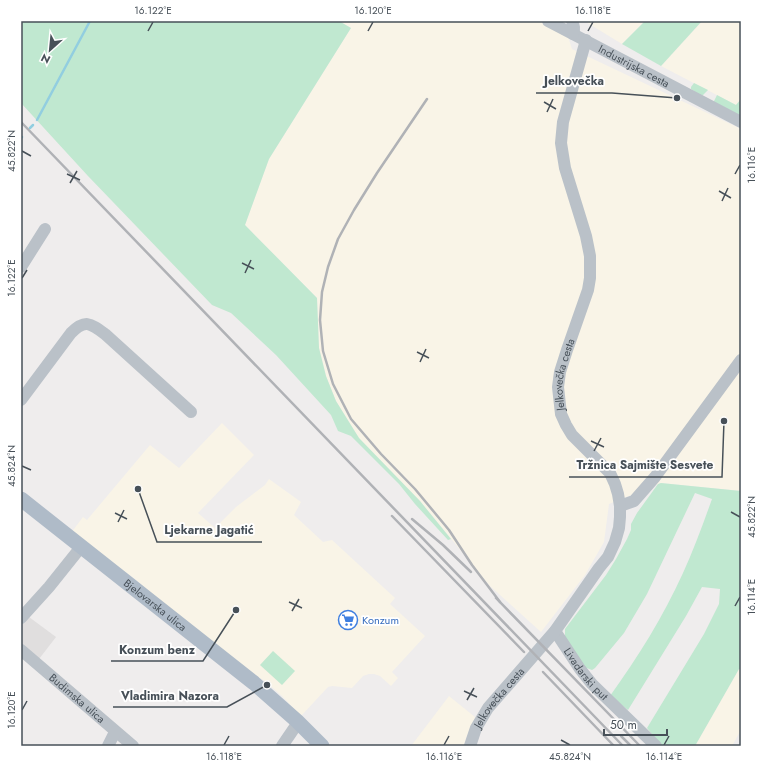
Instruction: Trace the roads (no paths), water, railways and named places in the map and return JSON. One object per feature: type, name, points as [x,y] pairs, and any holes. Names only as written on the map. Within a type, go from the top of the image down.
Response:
[{"type":"main road","name":"Bjelovarska ulica","points":[[21,499],[78,551],[243,674],[297,721],[322,746]]},
{"type":"street","name":"Industrijska cesta","points":[[548,21],[741,122]]},
{"type":"street","points":[[572,21],[574,26],[573,34]]},
{"type":"street","name":"Jelkovečka cesta","points":[[470,746],[476,728],[488,708],[555,631],[608,557],[615,542],[619,528],[620,506],[616,487],[610,473],[572,435],[561,414],[558,388],[560,372],[588,290],[590,278],[590,256],[586,236],[565,168],[561,143],[563,122],[586,40]]},
{"type":"street","points":[[21,267],[45,229]]},
{"type":"street","points":[[21,400],[76,327],[86,323],[93,325],[105,334],[191,412]]},
{"type":"street","points":[[620,506],[634,501],[655,477],[741,360]]},
{"type":"street","points":[[21,618],[49,587],[78,551]]},
{"type":"street","name":"Livadarski put","points":[[555,631],[580,670],[592,684],[656,746]]},
{"type":"street","name":"Budimska ulica","points":[[21,650],[133,746]]},
{"type":"street","points":[[282,746],[295,728],[297,721]]},
{"type":"street","points":[[108,746],[115,732]]},
{"type":"waterway","points":[[37,120],[90,21]]},
{"type":"waterway","points":[[30,128],[33,125]]},
{"type":"railway","points":[[427,99],[377,173],[338,239],[328,267],[322,292],[320,320],[323,351],[333,384],[351,419],[381,454],[415,489],[449,530],[472,565],[500,602]]},
{"type":"railway","points":[[21,122],[623,746]]},
{"type":"railway","points":[[392,516],[524,652]]},
{"type":"railway","points":[[412,519],[443,545],[471,572]]},
{"type":"railway","points":[[496,598],[640,746]]},
{"type":"railway","points":[[543,672],[614,746]]},
{"type":"railway","points":[[621,736],[631,746]]},
{"type":"place","name":"Jelkovečka","points":[[677,98]]},
{"type":"place","name":"Tržnica Sajmište Sesvete","points":[[724,421]]},
{"type":"place","name":"Ljekarne Jagatić","points":[[138,489]]},
{"type":"place","name":"Konzum benz","points":[[236,610]]},
{"type":"place","name":"Konzum","points":[[348,620]]},
{"type":"place","name":"Vladimira Nazora","points":[[267,685]]}]
